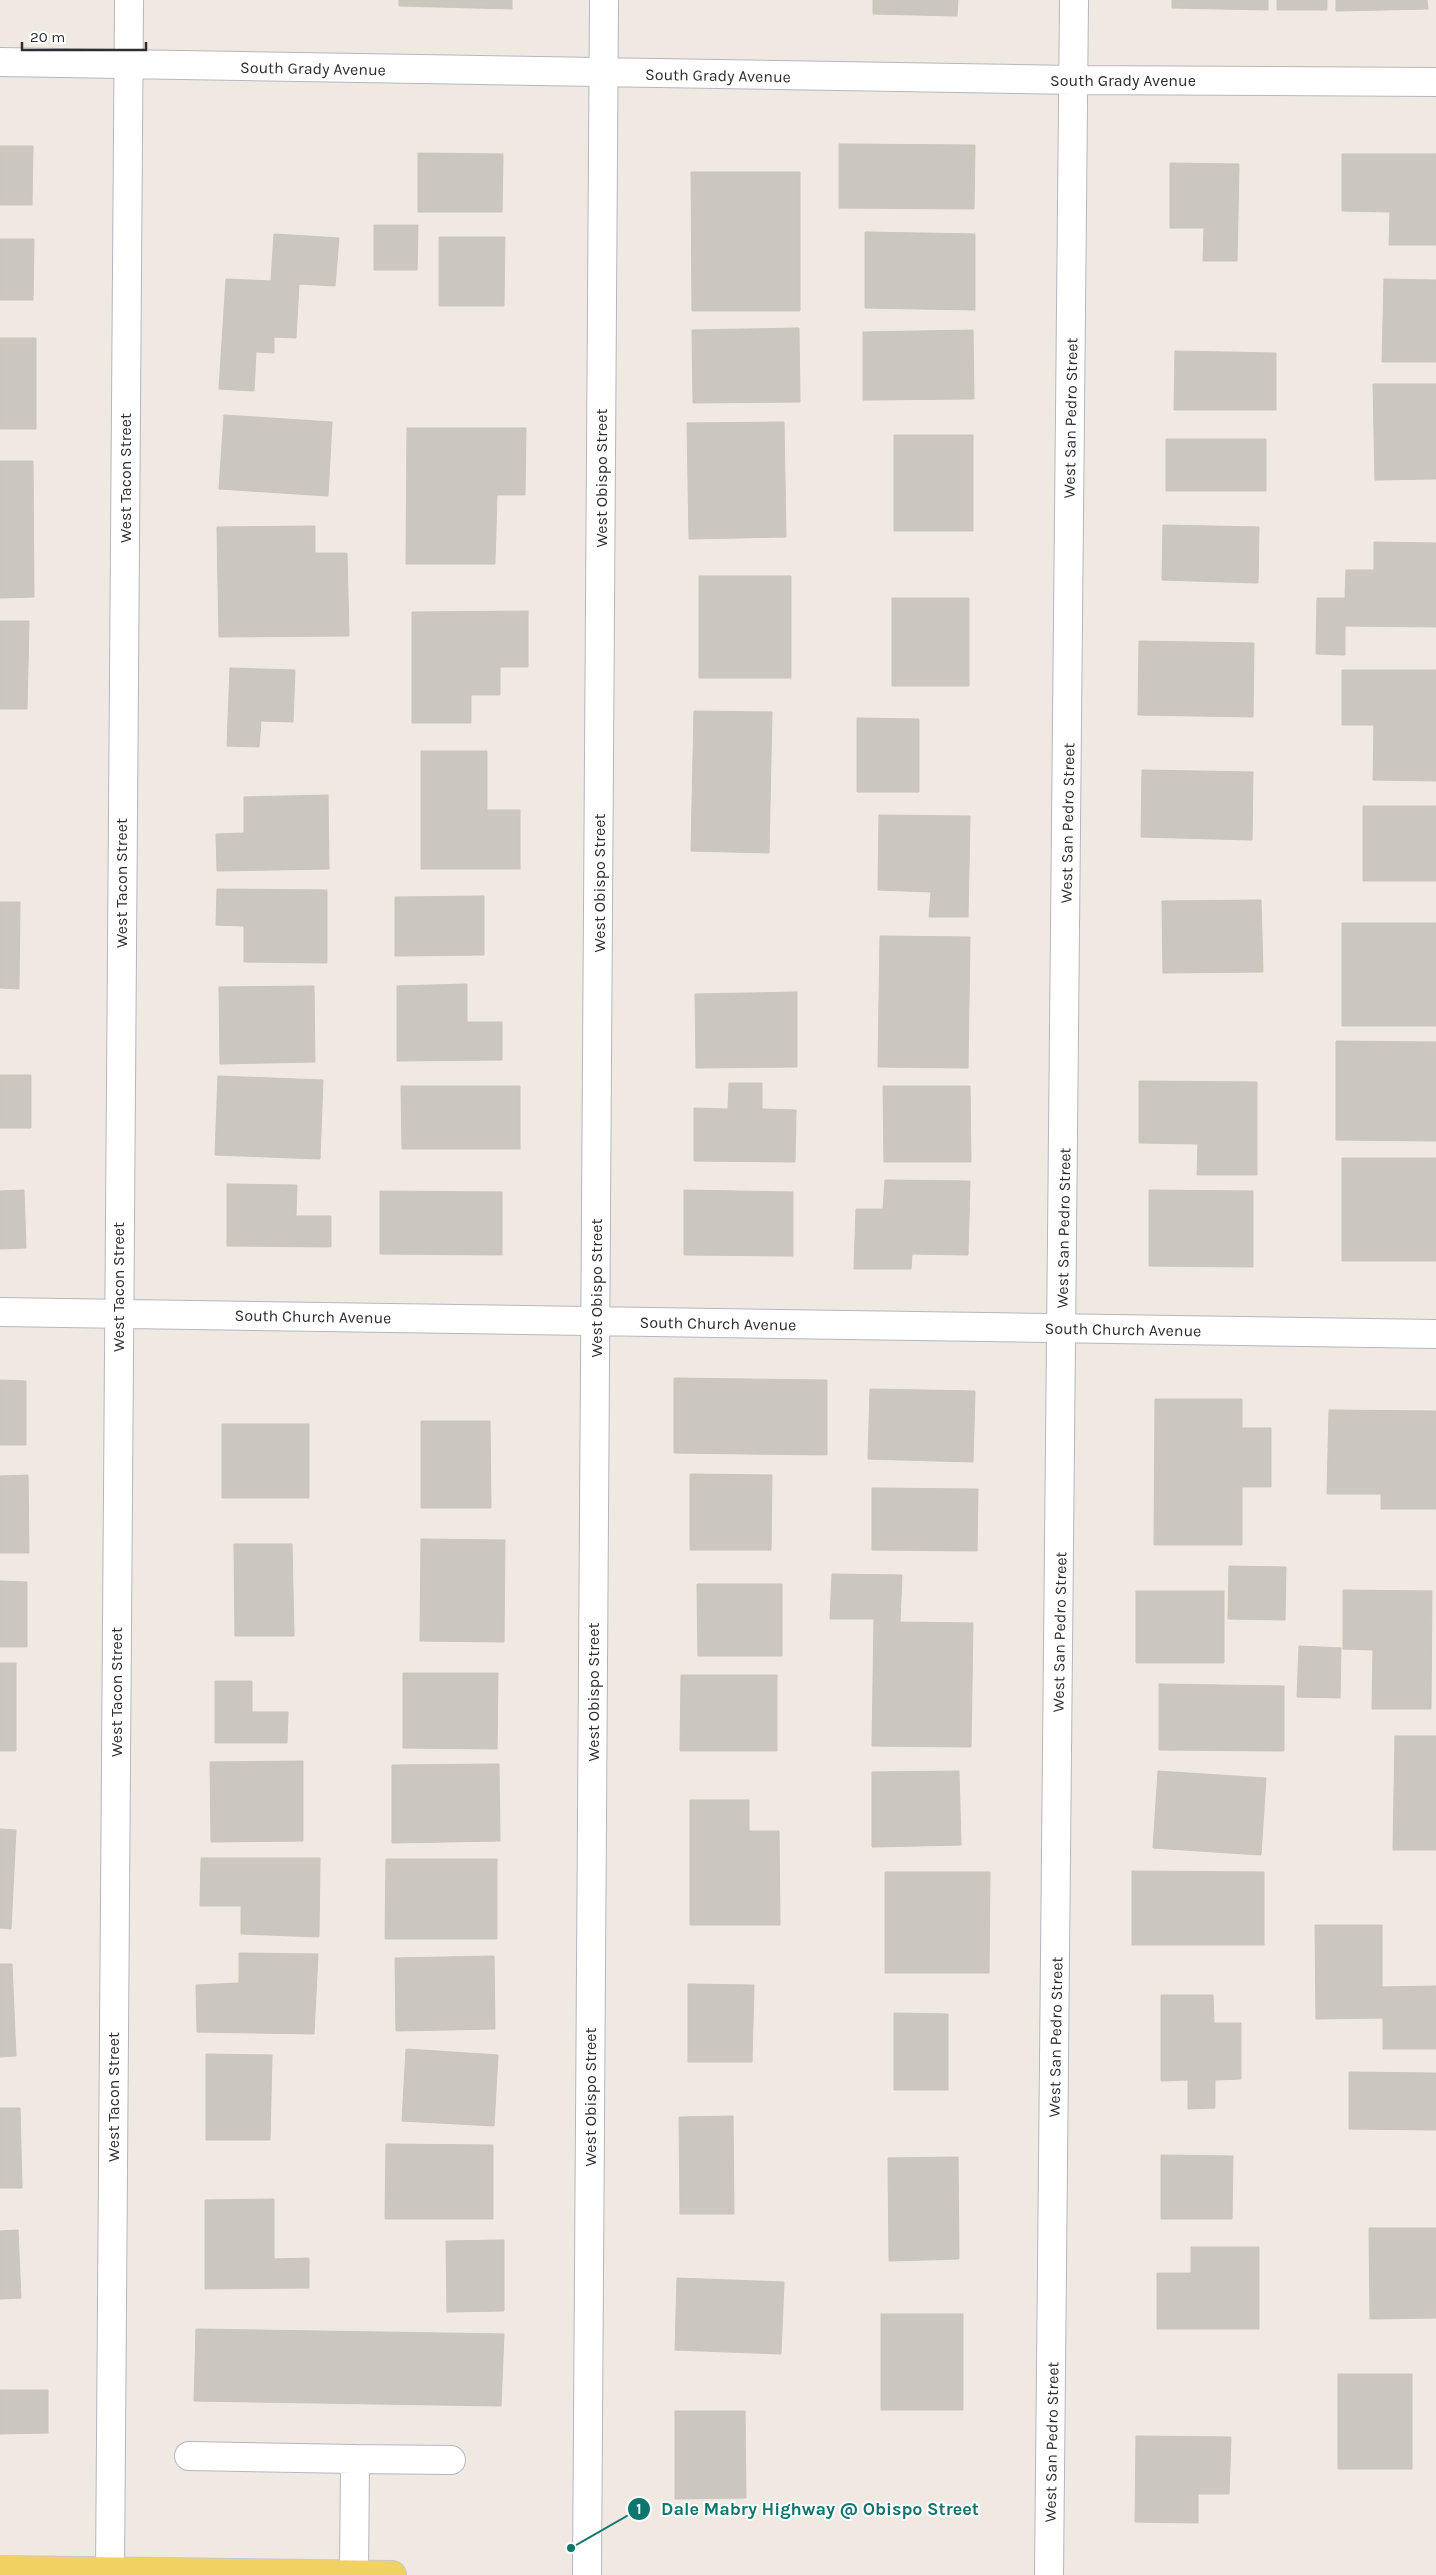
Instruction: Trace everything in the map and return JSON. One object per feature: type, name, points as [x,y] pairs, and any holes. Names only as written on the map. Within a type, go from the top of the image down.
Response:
[{"type":"main road","points":[[0,2570],[110,2573],[392,2575]]},
{"type":"street","name":"West Tacon Street","points":[[110,2573],[129,0]]},
{"type":"street","name":"West Obispo Street","points":[[587,2575],[604,0]]},
{"type":"street","name":"West San Pedro Street","points":[[1050,2575],[1074,0]]},
{"type":"street","name":"South Grady Avenue","points":[[0,62],[604,74],[1436,82]]},
{"type":"street","name":"South Church Avenue","points":[[0,1312],[1436,1334]]},
{"type":"street","points":[[189,2456],[451,2460]]},
{"type":"street","points":[[354,2575],[355,2459]]},
{"type":"building","points":[[399,0],[512,0],[512,9],[399,6]]},
{"type":"building","points":[[873,0],[958,0],[957,16],[873,14]]},
{"type":"building","points":[[1172,0],[1268,0],[1268,10],[1172,8]]},
{"type":"building","points":[[1277,0],[1327,0],[1327,10],[1277,10]]},
{"type":"building","points":[[1336,0],[1427,0],[1428,9],[1336,11]]},
{"type":"building","points":[[839,144],[975,145],[974,209],[839,208]]},
{"type":"building","points":[[0,146],[33,146],[32,205],[0,205]]},
{"type":"building","points":[[418,153],[503,154],[502,212],[418,212]]},
{"type":"building","points":[[1342,154],[1436,154],[1436,245],[1389,245],[1390,212],[1342,211]]},
{"type":"building","points":[[1170,163],[1239,164],[1237,261],[1203,261],[1204,228],[1170,228]]},
{"type":"building","points":[[691,172],[800,172],[800,311],[692,311]]},
{"type":"building","points":[[374,225],[418,225],[417,270],[374,270]]},
{"type":"building","points":[[865,232],[975,234],[975,310],[865,308]]},
{"type":"building","points":[[274,234],[339,238],[335,286],[299,284],[296,338],[274,337],[274,353],[256,352],[254,391],[219,389],[226,279],[271,281]]},
{"type":"building","points":[[439,237],[505,237],[504,306],[439,306]]},
{"type":"building","points":[[0,239],[34,239],[33,300],[0,300]]},
{"type":"building","points":[[1384,279],[1436,280],[1436,362],[1382,362]]},
{"type":"building","points":[[799,328],[800,402],[693,403],[692,330]]},
{"type":"building","points":[[973,330],[974,399],[863,400],[863,332]]},
{"type":"building","points":[[0,338],[36,338],[36,429],[0,429]]},
{"type":"building","points":[[1175,351],[1276,353],[1276,410],[1174,410]]},
{"type":"building","points":[[1373,384],[1436,384],[1436,479],[1375,480]]},
{"type":"building","points":[[224,415],[332,422],[328,496],[219,489]]},
{"type":"building","points":[[784,422],[786,537],[689,539],[687,423]]},
{"type":"building","points":[[407,428],[526,428],[525,495],[497,495],[495,564],[406,564]]},
{"type":"building","points":[[894,435],[973,435],[973,531],[894,531]]},
{"type":"building","points":[[1166,439],[1266,439],[1266,491],[1166,491]]},
{"type":"building","points":[[0,461],[33,461],[34,597],[0,598]]},
{"type":"building","points":[[1163,525],[1259,527],[1258,583],[1162,580]]},
{"type":"building","points":[[315,526],[315,553],[347,553],[349,636],[219,637],[217,527]]},
{"type":"building","points":[[1374,542],[1436,543],[1436,627],[1345,626],[1345,655],[1316,654],[1317,598],[1345,598],[1346,570],[1374,570]]},
{"type":"building","points":[[699,576],[791,576],[791,678],[699,678]]},
{"type":"building","points":[[892,598],[969,598],[969,686],[892,686]]},
{"type":"building","points":[[528,611],[528,667],[500,667],[500,695],[471,695],[471,723],[412,723],[412,612]]},
{"type":"building","points":[[0,621],[29,621],[27,709],[0,709]]},
{"type":"building","points":[[1139,641],[1254,643],[1253,717],[1138,715]]},
{"type":"building","points":[[230,668],[295,670],[293,722],[261,721],[259,747],[227,746]]},
{"type":"building","points":[[1342,670],[1436,670],[1436,781],[1373,780],[1374,725],[1342,725]]},
{"type":"building","points":[[694,711],[772,712],[769,853],[691,851]]},
{"type":"building","points":[[857,718],[919,719],[919,792],[857,792]]},
{"type":"building","points":[[421,751],[487,751],[487,810],[520,810],[520,869],[421,869]]},
{"type":"building","points":[[1142,770],[1253,772],[1252,840],[1141,837]]},
{"type":"building","points":[[328,795],[329,869],[217,871],[216,834],[244,833],[244,797]]},
{"type":"building","points":[[1363,806],[1436,806],[1436,881],[1363,881]]},
{"type":"building","points":[[879,815],[970,816],[968,917],[929,917],[931,892],[878,890]]},
{"type":"building","points":[[217,889],[327,890],[327,963],[244,962],[244,926],[216,925]]},
{"type":"building","points":[[484,896],[484,955],[395,956],[395,897]]},
{"type":"building","points":[[1261,900],[1263,972],[1163,973],[1162,901]]},
{"type":"building","points":[[0,902],[20,902],[19,989],[0,988]]},
{"type":"building","points":[[1342,923],[1436,923],[1436,1026],[1342,1026]]},
{"type":"building","points":[[880,936],[970,937],[968,1068],[878,1067]]},
{"type":"building","points":[[467,984],[467,1022],[502,1022],[502,1060],[397,1061],[397,986]]},
{"type":"building","points":[[314,986],[315,1062],[220,1064],[219,987]]},
{"type":"building","points":[[797,992],[797,1067],[696,1068],[695,994]]},
{"type":"building","points":[[1336,1041],[1436,1042],[1436,1141],[1336,1140]]},
{"type":"building","points":[[0,1075],[31,1075],[31,1128],[0,1128]]},
{"type":"building","points":[[218,1076],[323,1080],[320,1159],[215,1155]]},
{"type":"building","points":[[1139,1081],[1257,1082],[1257,1175],[1197,1175],[1198,1144],[1139,1143]]},
{"type":"building","points":[[729,1083],[762,1083],[762,1109],[796,1110],[795,1162],[694,1161],[694,1108],[728,1109]]},
{"type":"building","points":[[401,1086],[520,1086],[520,1149],[402,1149]]},
{"type":"building","points":[[883,1086],[970,1086],[971,1162],[884,1162]]},
{"type":"building","points":[[1342,1158],[1436,1158],[1436,1261],[1342,1261]]},
{"type":"building","points":[[885,1180],[970,1181],[968,1255],[912,1254],[911,1269],[854,1269],[856,1209],[883,1209]]},
{"type":"building","points":[[227,1184],[297,1185],[296,1216],[331,1216],[331,1247],[227,1246]]},
{"type":"building","points":[[24,1190],[26,1248],[0,1249],[0,1191]]},
{"type":"building","points":[[684,1190],[793,1192],[793,1256],[684,1255]]},
{"type":"building","points":[[1149,1190],[1253,1191],[1253,1267],[1149,1266]]},
{"type":"building","points":[[380,1191],[502,1192],[502,1255],[380,1254]]},
{"type":"building","points":[[674,1378],[827,1380],[827,1455],[674,1453]]},
{"type":"building","points":[[0,1380],[26,1381],[26,1445],[0,1445]]},
{"type":"building","points":[[870,1389],[975,1391],[973,1462],[868,1459]]},
{"type":"building","points":[[1155,1399],[1242,1399],[1242,1428],[1271,1428],[1271,1487],[1242,1487],[1242,1545],[1154,1545]]},
{"type":"building","points":[[1329,1410],[1436,1411],[1436,1509],[1381,1509],[1381,1494],[1327,1494]]},
{"type":"building","points":[[421,1421],[490,1421],[491,1508],[421,1508]]},
{"type":"building","points":[[222,1424],[309,1424],[309,1498],[222,1498]]},
{"type":"building","points":[[690,1474],[772,1475],[771,1550],[690,1550]]},
{"type":"building","points":[[28,1475],[29,1553],[0,1553],[0,1476]]},
{"type":"building","points":[[872,1488],[978,1489],[977,1551],[872,1550]]},
{"type":"building","points":[[421,1539],[505,1540],[504,1642],[420,1641]]},
{"type":"building","points":[[234,1544],[292,1544],[294,1636],[235,1636]]},
{"type":"building","points":[[1229,1566],[1286,1567],[1285,1620],[1228,1619]]},
{"type":"building","points":[[832,1574],[902,1575],[900,1622],[973,1623],[971,1747],[872,1746],[874,1619],[830,1619]]},
{"type":"building","points":[[0,1581],[27,1582],[27,1647],[0,1647]]},
{"type":"building","points":[[697,1584],[782,1584],[782,1656],[698,1656]]},
{"type":"building","points":[[1343,1590],[1432,1591],[1431,1709],[1372,1709],[1373,1650],[1343,1649]]},
{"type":"building","points":[[1136,1591],[1224,1591],[1224,1663],[1136,1663]]},
{"type":"building","points":[[1299,1646],[1341,1648],[1340,1698],[1297,1697]]},
{"type":"building","points":[[0,1663],[16,1663],[16,1751],[0,1751]]},
{"type":"building","points":[[403,1673],[498,1673],[497,1749],[403,1748]]},
{"type":"building","points":[[681,1675],[777,1675],[777,1751],[680,1751]]},
{"type":"building","points":[[215,1681],[252,1681],[252,1712],[288,1712],[287,1743],[215,1743]]},
{"type":"building","points":[[1159,1684],[1284,1686],[1284,1751],[1159,1750]]},
{"type":"building","points":[[1395,1736],[1436,1736],[1436,1850],[1393,1850]]},
{"type":"building","points":[[303,1761],[303,1841],[211,1842],[210,1762]]},
{"type":"building","points":[[499,1764],[500,1841],[392,1843],[392,1765]]},
{"type":"building","points":[[959,1771],[961,1845],[872,1847],[872,1772]]},
{"type":"building","points":[[1158,1771],[1266,1778],[1261,1855],[1153,1848]]},
{"type":"building","points":[[690,1800],[749,1800],[749,1831],[779,1831],[780,1925],[690,1925]]},
{"type":"building","points":[[0,1829],[16,1830],[11,1929],[0,1928]]},
{"type":"building","points":[[201,1858],[320,1858],[319,1937],[241,1934],[241,1906],[200,1906]]},
{"type":"building","points":[[386,1859],[497,1859],[497,1939],[385,1939]]},
{"type":"building","points":[[1132,1871],[1264,1872],[1264,1945],[1132,1945]]},
{"type":"building","points":[[885,1872],[990,1872],[989,1973],[885,1973]]},
{"type":"building","points":[[1315,1925],[1382,1925],[1382,1987],[1436,1986],[1436,2049],[1383,2049],[1383,2018],[1316,2019]]},
{"type":"building","points":[[239,1953],[318,1954],[314,2034],[197,2032],[196,1985],[239,1983]]},
{"type":"building","points":[[494,1956],[495,2029],[396,2031],[395,1958]]},
{"type":"building","points":[[0,1964],[12,1964],[16,2056],[0,2057]]},
{"type":"building","points":[[688,1984],[754,1985],[752,2062],[688,2062]]},
{"type":"building","points":[[1161,1995],[1213,1995],[1214,2023],[1241,2023],[1241,2079],[1215,2080],[1215,2108],[1188,2109],[1188,2080],[1161,2081]]},
{"type":"building","points":[[894,2013],[948,2014],[948,2090],[894,2090]]},
{"type":"building","points":[[406,2049],[498,2055],[494,2126],[402,2121]]},
{"type":"building","points":[[206,2054],[272,2055],[270,2140],[206,2140]]},
{"type":"building","points":[[1349,2072],[1436,2073],[1436,2130],[1349,2129]]},
{"type":"building","points":[[0,2108],[20,2108],[22,2188],[0,2188]]},
{"type":"building","points":[[733,2116],[734,2214],[680,2214],[679,2117]]},
{"type":"building","points":[[386,2144],[493,2145],[493,2219],[385,2219]]},
{"type":"building","points":[[1161,2155],[1233,2156],[1232,2219],[1161,2219]]},
{"type":"building","points":[[958,2157],[959,2259],[889,2261],[888,2158]]},
{"type":"building","points":[[274,2199],[274,2259],[309,2258],[309,2288],[205,2289],[205,2200]]},
{"type":"building","points":[[1369,2228],[1436,2228],[1436,2318],[1370,2319]]},
{"type":"building","points":[[18,2230],[21,2298],[0,2299],[0,2231]]},
{"type":"building","points":[[504,2240],[504,2311],[447,2312],[446,2241]]},
{"type":"building","points":[[1191,2247],[1259,2247],[1259,2329],[1157,2329],[1157,2273],[1191,2273]]},
{"type":"building","points":[[677,2278],[784,2282],[781,2354],[675,2350]]},
{"type":"building","points":[[881,2314],[963,2314],[963,2410],[881,2410]]},
{"type":"building","points":[[196,2329],[504,2334],[501,2406],[194,2401]]},
{"type":"building","points":[[1338,2374],[1412,2374],[1412,2469],[1338,2469]]},
{"type":"building","points":[[0,2390],[48,2390],[48,2433],[0,2434]]},
{"type":"building","points":[[675,2411],[745,2411],[746,2498],[675,2499]]},
{"type":"building","points":[[1136,2436],[1231,2437],[1229,2494],[1198,2494],[1198,2523],[1135,2522]]},
{"type":"place","name":"Dale Mabry Highway @ Obispo Street","points":[[571,2548]]}]
